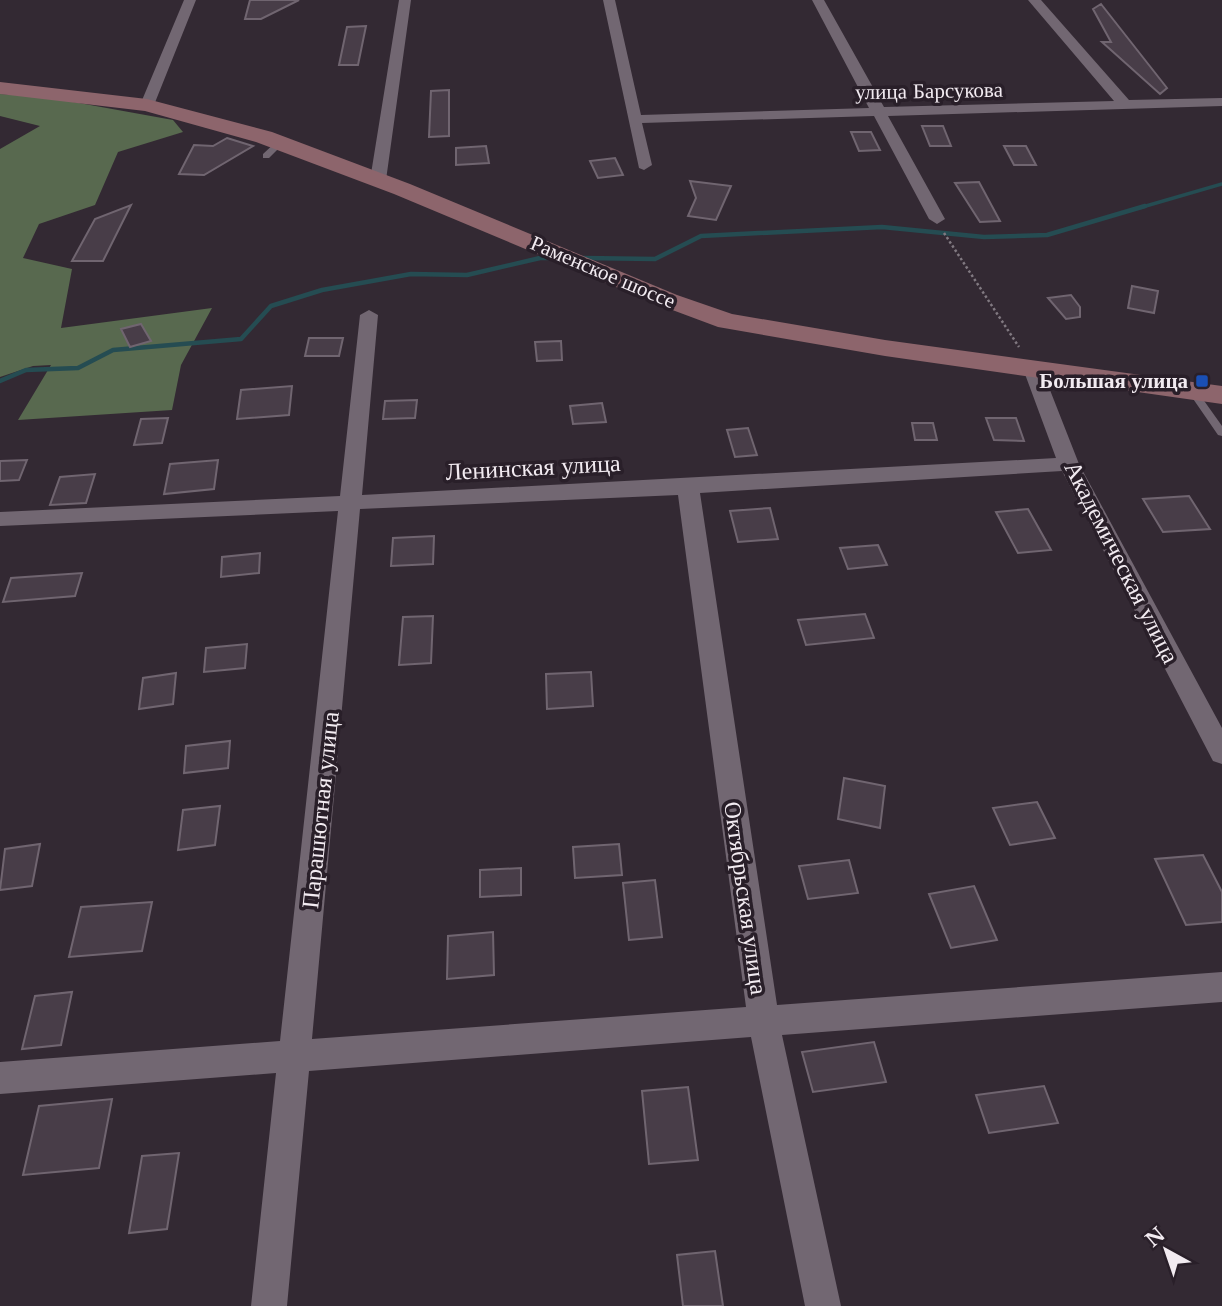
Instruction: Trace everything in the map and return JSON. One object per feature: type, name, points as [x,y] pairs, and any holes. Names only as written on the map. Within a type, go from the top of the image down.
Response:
[{"type":"main road","name":"Раменское шоссе","points":[[0,88],[90,96],[147,105],[273,150],[378,180],[727,321],[885,348],[1032,366],[1222,395]]},
{"type":"street","points":[[147,105],[190,0]]},
{"type":"street","points":[[378,180],[405,0]]},
{"type":"street","points":[[610,0],[631,113],[636,119],[644,165]]},
{"type":"street","points":[[818,0],[937,219]]},
{"type":"street","points":[[1034,0],[1127,107]]},
{"type":"street","name":"улица Барсукова","points":[[636,119],[1222,103]]},
{"type":"street","name":"Парашютная улица","points":[[269,1306],[369,315]]},
{"type":"street","name":"Академическая улица","points":[[1032,366],[1069,464],[1222,753]]},
{"type":"street","name":"Ленинская улица","points":[[0,519],[688,486],[1069,464]]},
{"type":"street","name":"Октябрьская улица","points":[[688,486],[764,1022],[823,1306]]},
{"type":"street","points":[[0,1078],[1222,987]]},
{"type":"lane","points":[[1192,390],[1222,433]]},
{"type":"path","points":[[937,219],[1032,366]]},
{"type":"green space","points":[[0,94],[46,97],[173,120],[183,132],[118,152],[95,205],[39,224],[23,258],[72,269],[61,328],[212,308],[181,365],[172,410],[18,420],[51,365],[33,366],[0,377],[0,149],[40,126],[0,116]]},
{"type":"building","points":[[250,0],[299,0],[261,19],[245,19]]},
{"type":"building","points":[[1101,4],[1167,88],[1160,94],[1102,42],[1111,42],[1093,9]]},
{"type":"building","points":[[366,26],[358,65],[339,65],[347,27]]},
{"type":"building","points":[[449,90],[449,136],[429,137],[431,91]]},
{"type":"building","points":[[922,126],[943,126],[951,146],[930,146]]},
{"type":"building","points":[[851,132],[871,132],[880,150],[859,151]]},
{"type":"building","points":[[227,138],[253,146],[204,175],[179,174],[194,145],[213,146]]},
{"type":"building","points":[[486,146],[489,163],[456,165],[456,148]]},
{"type":"building","points":[[1004,146],[1026,146],[1036,165],[1014,165]]},
{"type":"building","points":[[615,158],[623,175],[598,178],[590,161]]},
{"type":"building","points":[[690,181],[731,186],[716,220],[688,216],[696,198]]},
{"type":"building","points":[[979,182],[1000,221],[980,222],[955,183]]},
{"type":"building","points":[[131,205],[103,261],[72,261],[95,219]]},
{"type":"building","points":[[1132,286],[1158,291],[1154,313],[1128,308]]},
{"type":"building","points":[[1071,295],[1080,307],[1080,317],[1066,319],[1048,298]]},
{"type":"building","points":[[141,324],[151,341],[130,347],[121,329]]},
{"type":"building","points":[[309,338],[343,338],[339,356],[305,356]]},
{"type":"building","points":[[561,341],[562,360],[537,361],[535,342]]},
{"type":"building","points":[[292,386],[289,415],[237,419],[241,390]]},
{"type":"building","points":[[417,400],[415,418],[383,419],[385,401]]},
{"type":"building","points":[[602,403],[606,422],[573,424],[570,406]]},
{"type":"building","points":[[168,418],[162,443],[134,445],[141,419]]},
{"type":"building","points":[[986,418],[1016,418],[1024,441],[994,440]]},
{"type":"building","points":[[912,423],[933,423],[937,440],[915,440]]},
{"type":"building","points":[[748,428],[757,455],[735,457],[727,430]]},
{"type":"building","points":[[27,460],[19,480],[0,481],[0,461]]},
{"type":"building","points":[[218,460],[214,489],[164,494],[170,464]]},
{"type":"building","points":[[95,474],[86,503],[50,505],[60,477]]},
{"type":"building","points":[[1189,496],[1210,529],[1163,532],[1143,499]]},
{"type":"building","points":[[770,508],[778,539],[738,542],[730,511]]},
{"type":"building","points":[[1028,509],[1051,550],[1018,553],[996,512]]},
{"type":"building","points":[[434,536],[433,564],[391,566],[393,538]]},
{"type":"building","points":[[878,545],[887,565],[848,569],[840,548]]},
{"type":"building","points":[[260,553],[259,573],[221,577],[222,557]]},
{"type":"building","points":[[82,573],[75,596],[3,602],[11,578]]},
{"type":"building","points":[[865,614],[874,638],[806,645],[798,620]]},
{"type":"building","points":[[433,616],[431,663],[399,665],[403,617]]},
{"type":"building","points":[[247,644],[245,668],[204,672],[206,648]]},
{"type":"building","points":[[591,672],[593,706],[547,709],[546,674]]},
{"type":"building","points":[[176,673],[173,704],[139,709],[143,678]]},
{"type":"building","points":[[230,741],[228,768],[184,773],[186,746]]},
{"type":"building","points":[[844,778],[885,786],[880,828],[838,819]]},
{"type":"building","points":[[1037,802],[1055,838],[1010,845],[993,808]]},
{"type":"building","points":[[220,806],[215,845],[178,850],[183,810]]},
{"type":"building","points":[[40,844],[32,886],[0,890],[5,849]]},
{"type":"building","points":[[619,844],[622,875],[575,878],[573,847]]},
{"type":"building","points":[[1203,855],[1222,892],[1222,922],[1186,925],[1155,859]]},
{"type":"building","points":[[849,860],[858,893],[808,899],[799,866]]},
{"type":"building","points":[[521,868],[521,895],[480,897],[480,870]]},
{"type":"building","points":[[655,880],[662,937],[629,940],[623,883]]},
{"type":"building","points":[[974,886],[997,940],[951,948],[929,894]]},
{"type":"building","points":[[152,902],[142,951],[69,957],[81,907]]},
{"type":"building","points":[[493,932],[494,975],[447,979],[448,936]]},
{"type":"building","points":[[72,992],[61,1045],[22,1049],[35,996]]},
{"type":"building","points":[[874,1042],[886,1082],[813,1092],[802,1052]]},
{"type":"building","points":[[1044,1086],[1058,1123],[989,1133],[976,1095]]},
{"type":"building","points":[[688,1087],[698,1160],[649,1164],[642,1091]]},
{"type":"building","points":[[112,1099],[99,1168],[23,1175],[39,1106]]},
{"type":"building","points":[[179,1153],[167,1229],[129,1233],[142,1156]]},
{"type":"building","points":[[715,1251],[723,1306],[683,1306],[677,1255]]},
{"type":"waterway","points":[[1139,208],[1222,184]]},
{"type":"waterway","points":[[583,258],[655,259],[701,236],[882,227],[984,237],[1047,235],[1145,206]]},
{"type":"waterway","points":[[0,381],[26,370],[78,368],[113,350],[241,339],[271,306],[322,290],[411,274],[467,275],[540,258],[554,258]]},
{"type":"place","name":"Большая улица","points":[[1202,381]]}]
